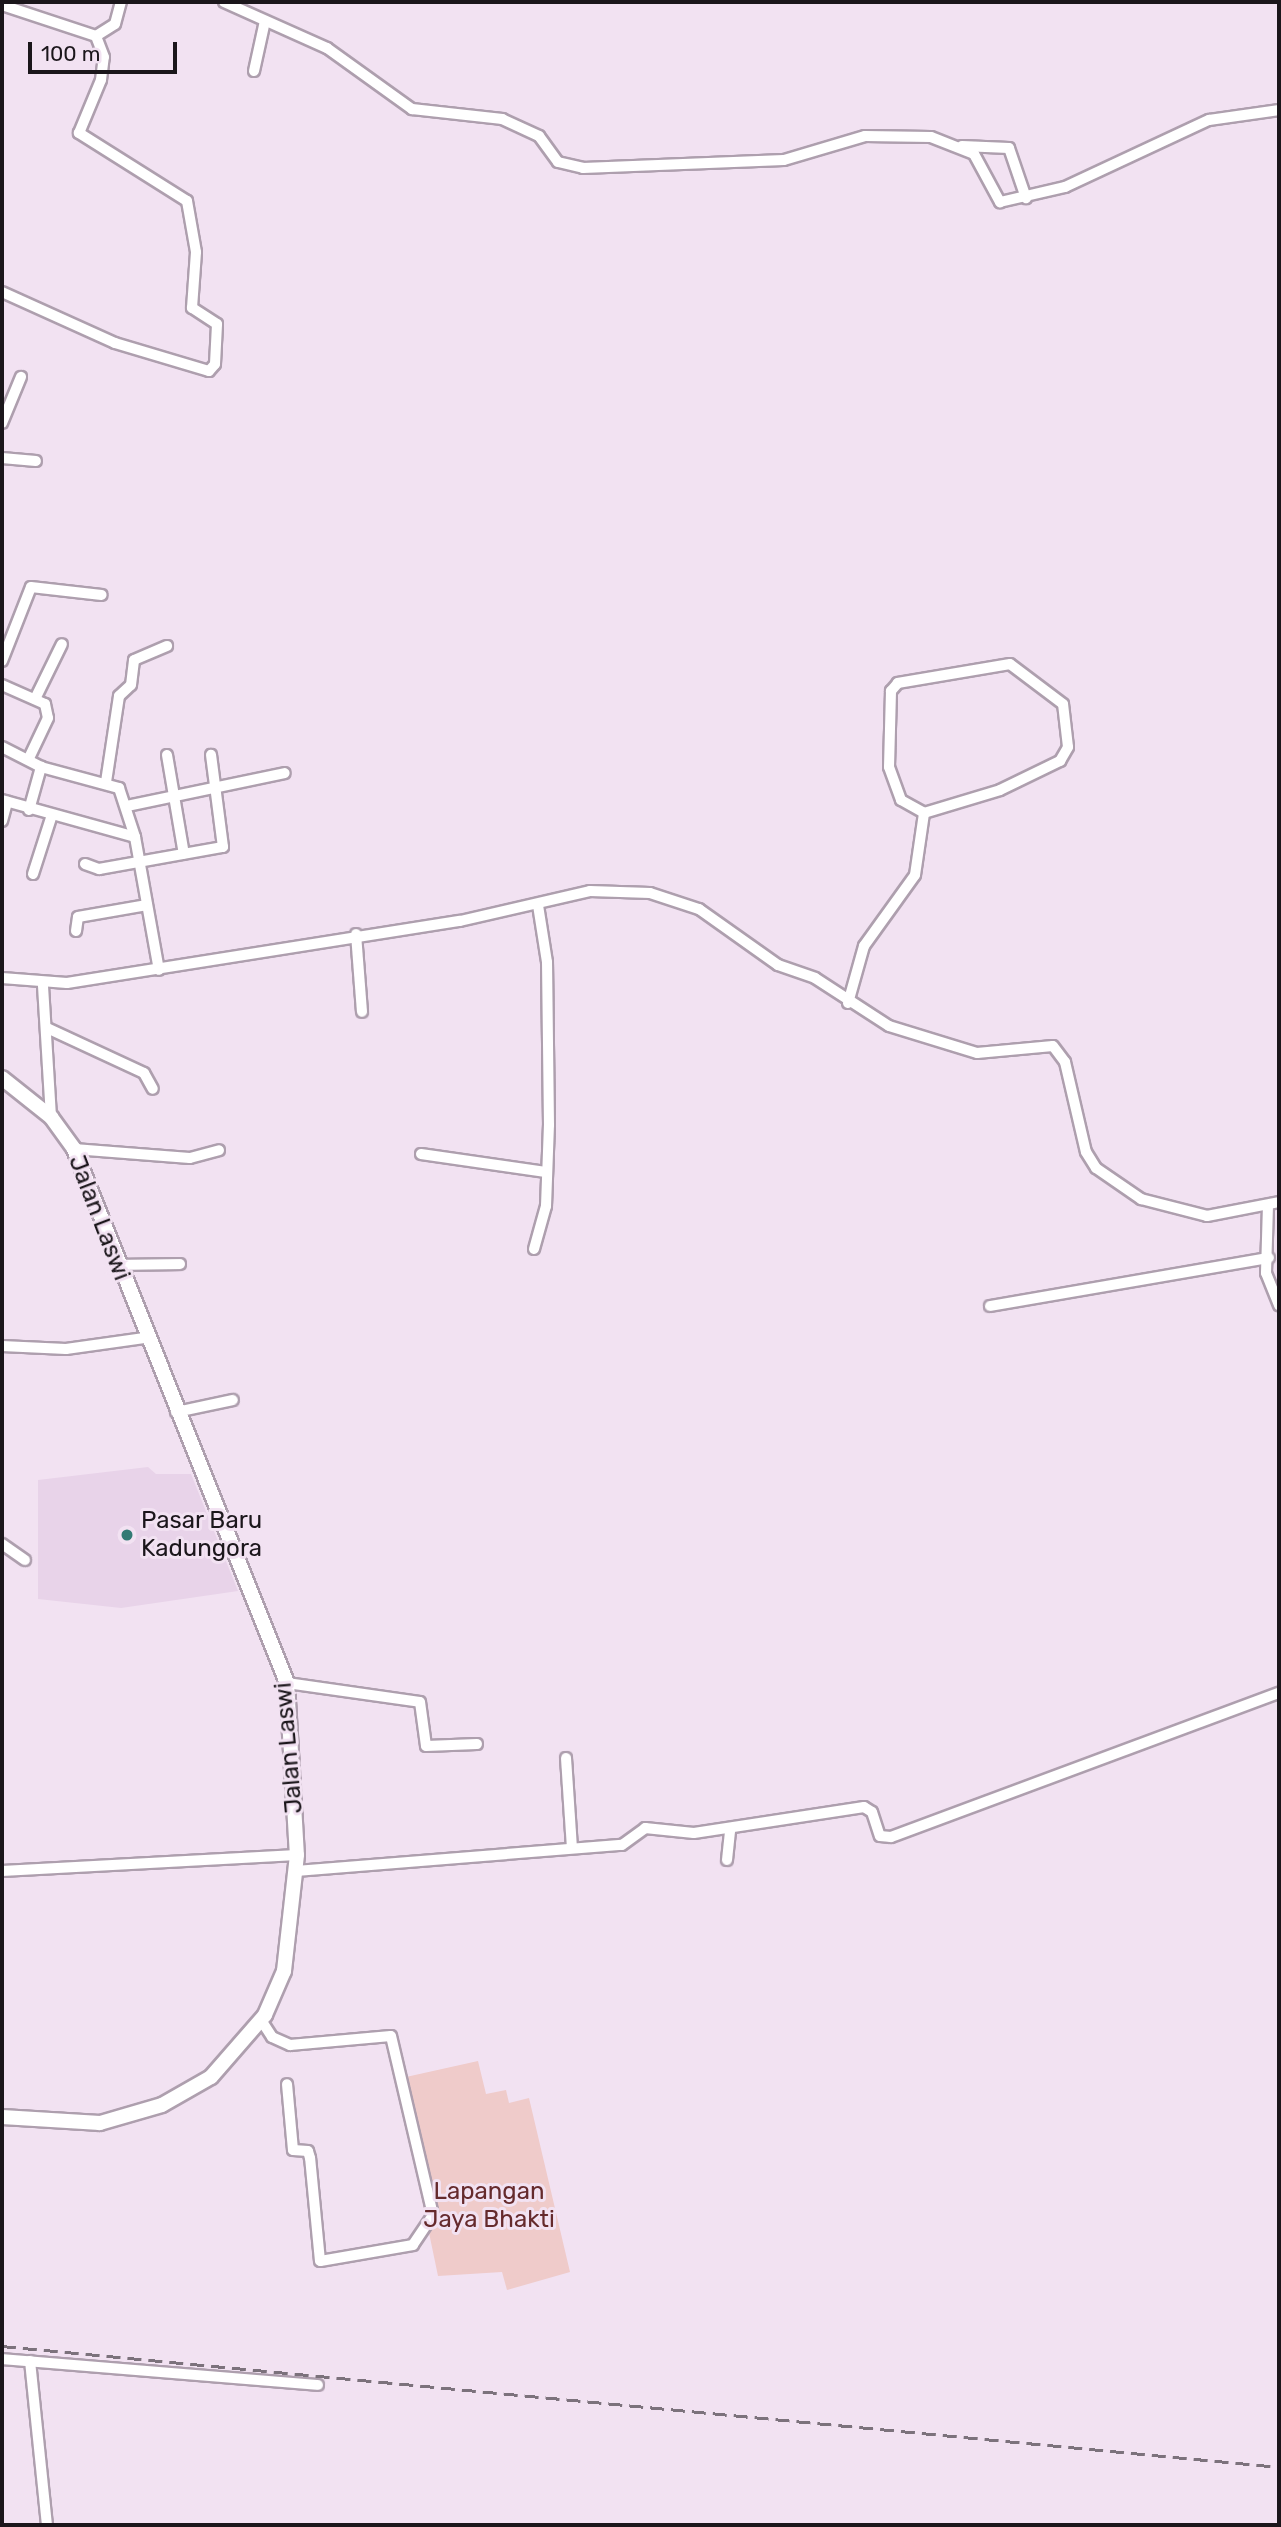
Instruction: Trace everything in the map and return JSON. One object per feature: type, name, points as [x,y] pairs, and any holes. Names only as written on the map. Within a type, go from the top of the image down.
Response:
[{"type":"street","points":[[96,36],[115,24],[121,2]]},
{"type":"street","points":[[224,2],[327,48],[412,109],[502,119],[539,136],[558,162],[583,169],[784,160],[865,136],[931,137],[962,146],[1009,148],[1026,198]]},
{"type":"street","points":[[2,5],[96,36]]},
{"type":"street","points":[[254,71],[265,21]]},
{"type":"street","points":[[2,292],[115,343],[209,371],[215,364],[217,324],[192,308],[195,252],[187,201],[79,133],[102,80],[104,57],[96,36]]},
{"type":"street","points":[[962,146],[981,161],[998,202],[1026,198],[1065,187],[1209,120],[1279,110]]},
{"type":"street","points":[[2,424],[21,377]]},
{"type":"street","points":[[2,458],[36,461]]},
{"type":"street","points":[[2,661],[31,587],[102,595]]},
{"type":"street","points":[[35,699],[62,644]]},
{"type":"street","points":[[106,782],[120,696],[131,685],[134,660],[167,646]]},
{"type":"street","points":[[1010,664],[1063,704],[1068,747],[1060,761],[980,798],[924,813],[901,800],[889,767],[891,691],[898,683],[1010,664]]},
{"type":"street","points":[[2,685],[45,704],[48,718],[29,758]]},
{"type":"street","points":[[2,747],[29,758],[41,767],[106,782],[119,788],[135,837],[159,970]]},
{"type":"street","points":[[167,755],[184,854]]},
{"type":"street","points":[[85,864],[99,869],[223,847],[218,787],[211,755]]},
{"type":"street","points":[[29,810],[41,767]]},
{"type":"street","points":[[127,806],[285,773]]},
{"type":"street","points":[[2,821],[4,801],[51,818],[135,837]]},
{"type":"street","points":[[848,1003],[864,946],[915,875],[924,813]]},
{"type":"street","points":[[33,874],[51,818]]},
{"type":"street","points":[[2,978],[43,986],[159,970],[356,934],[538,905],[590,891],[650,893],[699,909],[889,1026],[977,1053],[1053,1046],[1065,1062],[1086,1152],[1096,1168],[1141,1199],[1207,1216],[1274,1203],[1267,1282],[1279,1305]]},
{"type":"street","points":[[76,931],[78,917],[147,905]]},
{"type":"street","points":[[534,1250],[542,1232],[550,1041],[538,905]]},
{"type":"street","points":[[356,934],[362,1012]]},
{"type":"street","points":[[43,986],[51,1117]]},
{"type":"street","points":[[47,1028],[144,1073],[153,1089]]},
{"type":"street","name":"Jalan Laswi","points":[[2,1078],[8,1089],[51,1117],[74,1149],[144,1338],[287,1683],[297,1855],[284,1971],[261,2020],[211,2077],[162,2105],[100,2123],[2,2117]]},
{"type":"street","points":[[74,1149],[181,1158],[219,1150]]},
{"type":"street","points":[[421,1154],[546,1172]]},
{"type":"street","points":[[990,1306],[1269,1258]]},
{"type":"street","points":[[118,1265],[180,1264]]},
{"type":"street","points":[[2,1346],[66,1349],[144,1338]]},
{"type":"street","points":[[176,1412],[233,1400]]},
{"type":"street","points":[[2,1544],[25,1560]]},
{"type":"street","points":[[287,1683],[420,1702],[426,1746],[477,1744]]},
{"type":"street","points":[[296,1871],[622,1845],[645,1828],[730,1829],[864,1807],[872,1812],[880,1836],[903,1834],[1279,1693]]},
{"type":"street","points":[[566,1758],[572,1848]]},
{"type":"street","points":[[727,1860],[730,1829]]},
{"type":"street","points":[[2,1871],[297,1855]]},
{"type":"street","points":[[261,2020],[272,2037],[290,2045],[391,2036],[433,2215],[414,2245],[320,2261],[310,2158],[308,2151],[293,2150],[287,2084]]},
{"type":"street","points":[[2,2359],[318,2385]]},
{"type":"street","points":[[30,2361],[47,2525]]},
{"type":"shaded area","name":"Pasar Baru Kadungora","points":[[148,1467],[156,1474],[191,1474],[238,1591],[121,1608],[38,1599],[38,1480]]},
{"type":"green space","name":"Lapangan Jaya Bhakti","points":[[478,2061],[486,2094],[506,2090],[509,2103],[529,2098],[570,2272],[507,2290],[502,2272],[438,2276],[397,2079]]},
{"type":"railway","points":[[2,2346],[1279,2467]]},
{"type":"place","name":"Pasar Baru Kadungora","points":[[127,1535]]}]
